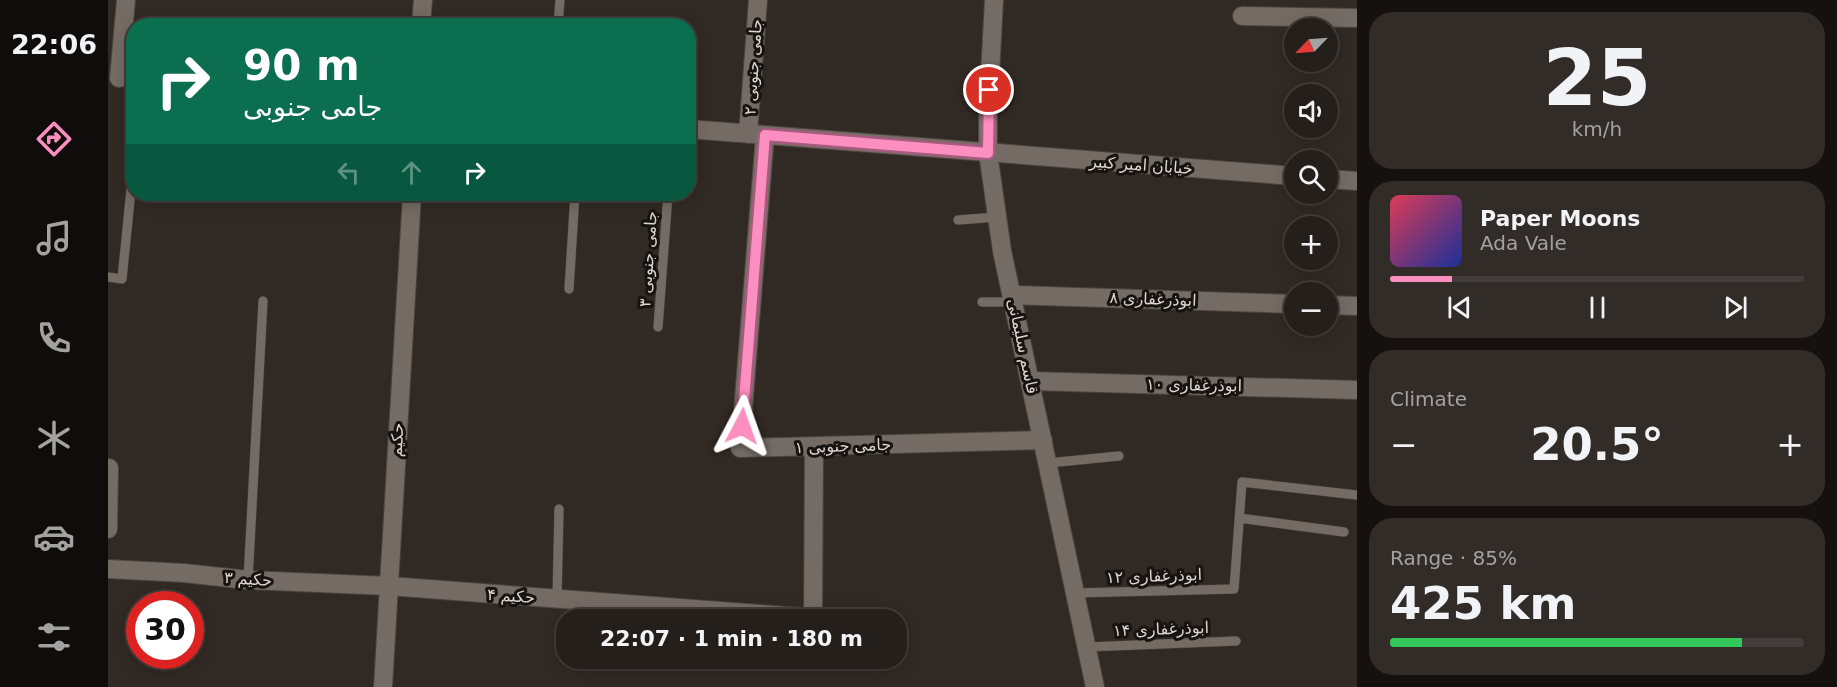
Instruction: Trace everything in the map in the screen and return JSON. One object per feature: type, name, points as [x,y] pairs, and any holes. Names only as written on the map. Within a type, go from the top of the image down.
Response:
[{"type":"street","points":[[120,78],[126,0]]},
{"type":"street","points":[[422,18],[423,0]]},
{"type":"street","name":"جامی جنوبی ۲","points":[[756,135],[758,0]]},
{"type":"street","name":"قاسم سلیمانی","points":[[994,0],[988,153],[997,217],[1012,298],[1095,687]]},
{"type":"street","points":[[1242,16],[1357,18]]},
{"type":"street","name":"خیابان امیر کبیر","points":[[696,130],[1284,175]]},
{"type":"street","name":"جامی جنوبی ۱","points":[[756,135],[740,448],[1043,440]]},
{"type":"street","points":[[1338,180],[1357,181]]},
{"type":"street","name":"حکیم","points":[[383,687],[412,201]]},
{"type":"street","name":"ابوذرغفاری ۸","points":[[1012,298],[1284,304]]},
{"type":"street","points":[[1338,305],[1357,306]]},
{"type":"street","name":"ابوذرغفاری ۱۰","points":[[1030,381],[1357,390]]},
{"type":"street","points":[[813,609],[814,447]]},
{"type":"street","points":[[108,529],[109,468]]},
{"type":"street","name":"حکیم ۳","points":[[108,569],[184,573],[248,580],[388,586]]},
{"type":"street","name":"حکیم ۴","points":[[388,586],[692,609]]},
{"type":"lane","points":[[559,18],[560,0]]},
{"type":"lane","points":[[108,277],[122,279],[130,201]]},
{"type":"lane","points":[[569,290],[575,201]]},
{"type":"lane","name":"جامی جنوبی ۳","points":[[658,327],[667,201]]},
{"type":"lane","points":[[958,220],[997,217]]},
{"type":"lane","points":[[982,302],[1012,298]]},
{"type":"lane","points":[[248,580],[263,301]]},
{"type":"lane","points":[[1048,463],[1119,456]]},
{"type":"lane","points":[[1344,532],[1239,518],[1242,482],[1357,495]]},
{"type":"lane","points":[[557,599],[559,509]]},
{"type":"lane","name":"ابوذرغفاری ۱۲","points":[[1075,593],[1234,589],[1239,518]]},
{"type":"lane","name":"ابوذرغفاری ۱۴","points":[[1087,647],[1236,640]]},
{"type":"route","points":[[742,426],[765,135],[988,153],[989,90]]}]
